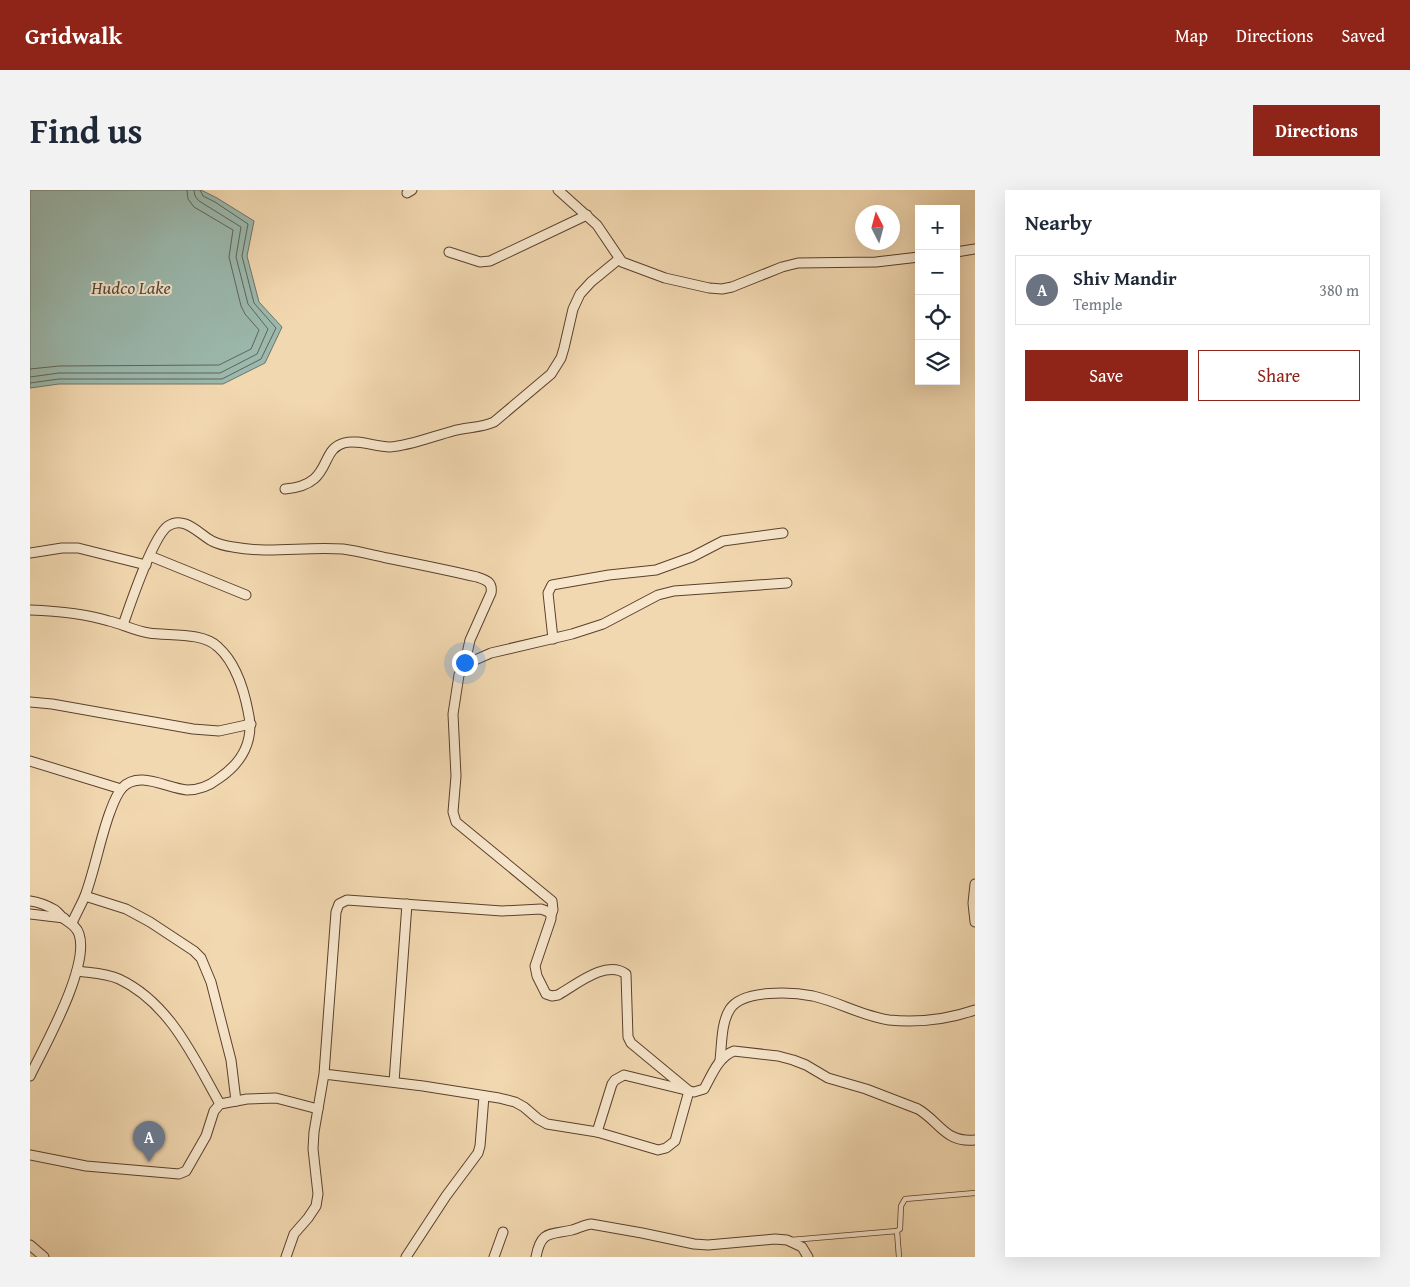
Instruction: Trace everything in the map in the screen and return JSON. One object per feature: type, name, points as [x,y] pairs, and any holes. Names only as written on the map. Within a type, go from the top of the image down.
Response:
[{"type":"street","points":[[558,190],[587,215],[607,238],[622,262],[666,278],[709,288],[722,289],[732,287],[782,267],[798,263],[876,262],[915,257]]},
{"type":"street","points":[[449,252],[480,262],[490,261],[587,215]]},
{"type":"street","points":[[960,251],[975,249]]},
{"type":"street","points":[[285,489],[296,488],[315,480],[333,449],[345,442],[390,447],[494,422],[550,374],[561,358],[573,309],[580,294],[619,258]]},
{"type":"street","points":[[123,625],[137,584],[160,534],[167,526],[180,523],[195,528],[212,540],[226,546],[264,550],[345,549],[477,576],[488,581],[491,586],[491,593],[470,640],[464,667],[459,675],[453,714],[456,776],[453,812],[456,822],[552,901],[551,919],[535,966],[537,976],[546,994],[558,995],[604,970],[620,970],[626,974],[628,1037],[631,1043],[689,1091]]},
{"type":"street","points":[[554,639],[548,593],[552,585],[609,575],[656,570],[692,557],[723,541],[783,533]]},
{"type":"street","points":[[30,553],[62,548],[78,548],[146,565]]},
{"type":"street","points":[[150,556],[246,595]]},
{"type":"street","points":[[464,667],[492,653],[554,639],[603,624],[658,595],[674,591],[787,583]]},
{"type":"street","points":[[30,610],[76,613],[147,633],[201,638],[210,641],[219,647],[236,673],[248,707],[251,724],[250,737],[241,758],[230,771],[216,781],[201,788],[185,790],[151,781],[139,781],[131,782],[121,789],[117,794],[104,828],[85,896],[72,923]]},
{"type":"street","points":[[30,702],[52,704],[193,729],[219,731],[251,724]]},
{"type":"street","points":[[30,761],[121,789]]},
{"type":"street","points":[[975,884],[973,903],[975,922]]},
{"type":"street","points":[[85,896],[126,909],[150,922],[194,951],[201,958],[211,982],[231,1060],[236,1101]]},
{"type":"street","points":[[286,1257],[294,1234],[316,1206],[318,1194],[313,1149],[324,1074],[336,912],[339,904],[347,900],[502,911],[541,909],[549,912],[551,915]]},
{"type":"street","points":[[30,901],[56,910],[72,923],[78,933],[82,947],[77,971],[55,1026],[30,1076]]},
{"type":"street","points":[[394,1082],[407,904]]},
{"type":"street","points":[[30,914],[64,918]]},
{"type":"street","points":[[77,971],[118,978],[149,998],[166,1015],[220,1104]]},
{"type":"street","points":[[720,1060],[726,1020],[731,1008],[740,1000],[753,996],[777,993],[814,996],[869,1015],[910,1022],[928,1022],[945,1019],[975,1010]]},
{"type":"street","points":[[598,1132],[612,1084],[618,1077],[624,1075],[694,1092],[704,1089],[720,1060],[734,1050],[793,1060],[828,1078],[866,1089],[918,1109],[925,1113],[939,1128],[957,1140],[975,1140]]},
{"type":"street","points":[[324,1074],[394,1082],[515,1102],[547,1124],[598,1132],[658,1150],[666,1148],[675,1141],[689,1091]]},
{"type":"street","points":[[406,1257],[446,1196],[478,1153],[484,1096]]},
{"type":"street","points":[[30,1155],[86,1166],[179,1174],[186,1171],[193,1161],[206,1136],[214,1110],[220,1104],[262,1097],[276,1098],[318,1109]]},
{"type":"street","points":[[536,1257],[544,1236],[552,1232],[574,1230],[583,1225],[591,1224],[694,1244],[708,1245],[775,1239],[787,1240],[802,1247],[808,1257]]},
{"type":"street","points":[[494,1257],[503,1232]]},
{"type":"street","points":[[30,1245],[44,1257]]},
{"type":"lane","points":[[899,1257],[897,1231],[900,1229],[901,1206],[905,1199],[975,1193]]},
{"type":"lane","points":[[787,1240],[897,1231]]},
{"type":"water","name":"Hudco Lake","points":[[30,190],[201,190],[254,221],[247,256],[259,302],[282,327],[265,363],[223,384],[59,384],[30,388]]},
{"type":"place","name":"Shiv Mandir","points":[[149,1162]]}]
